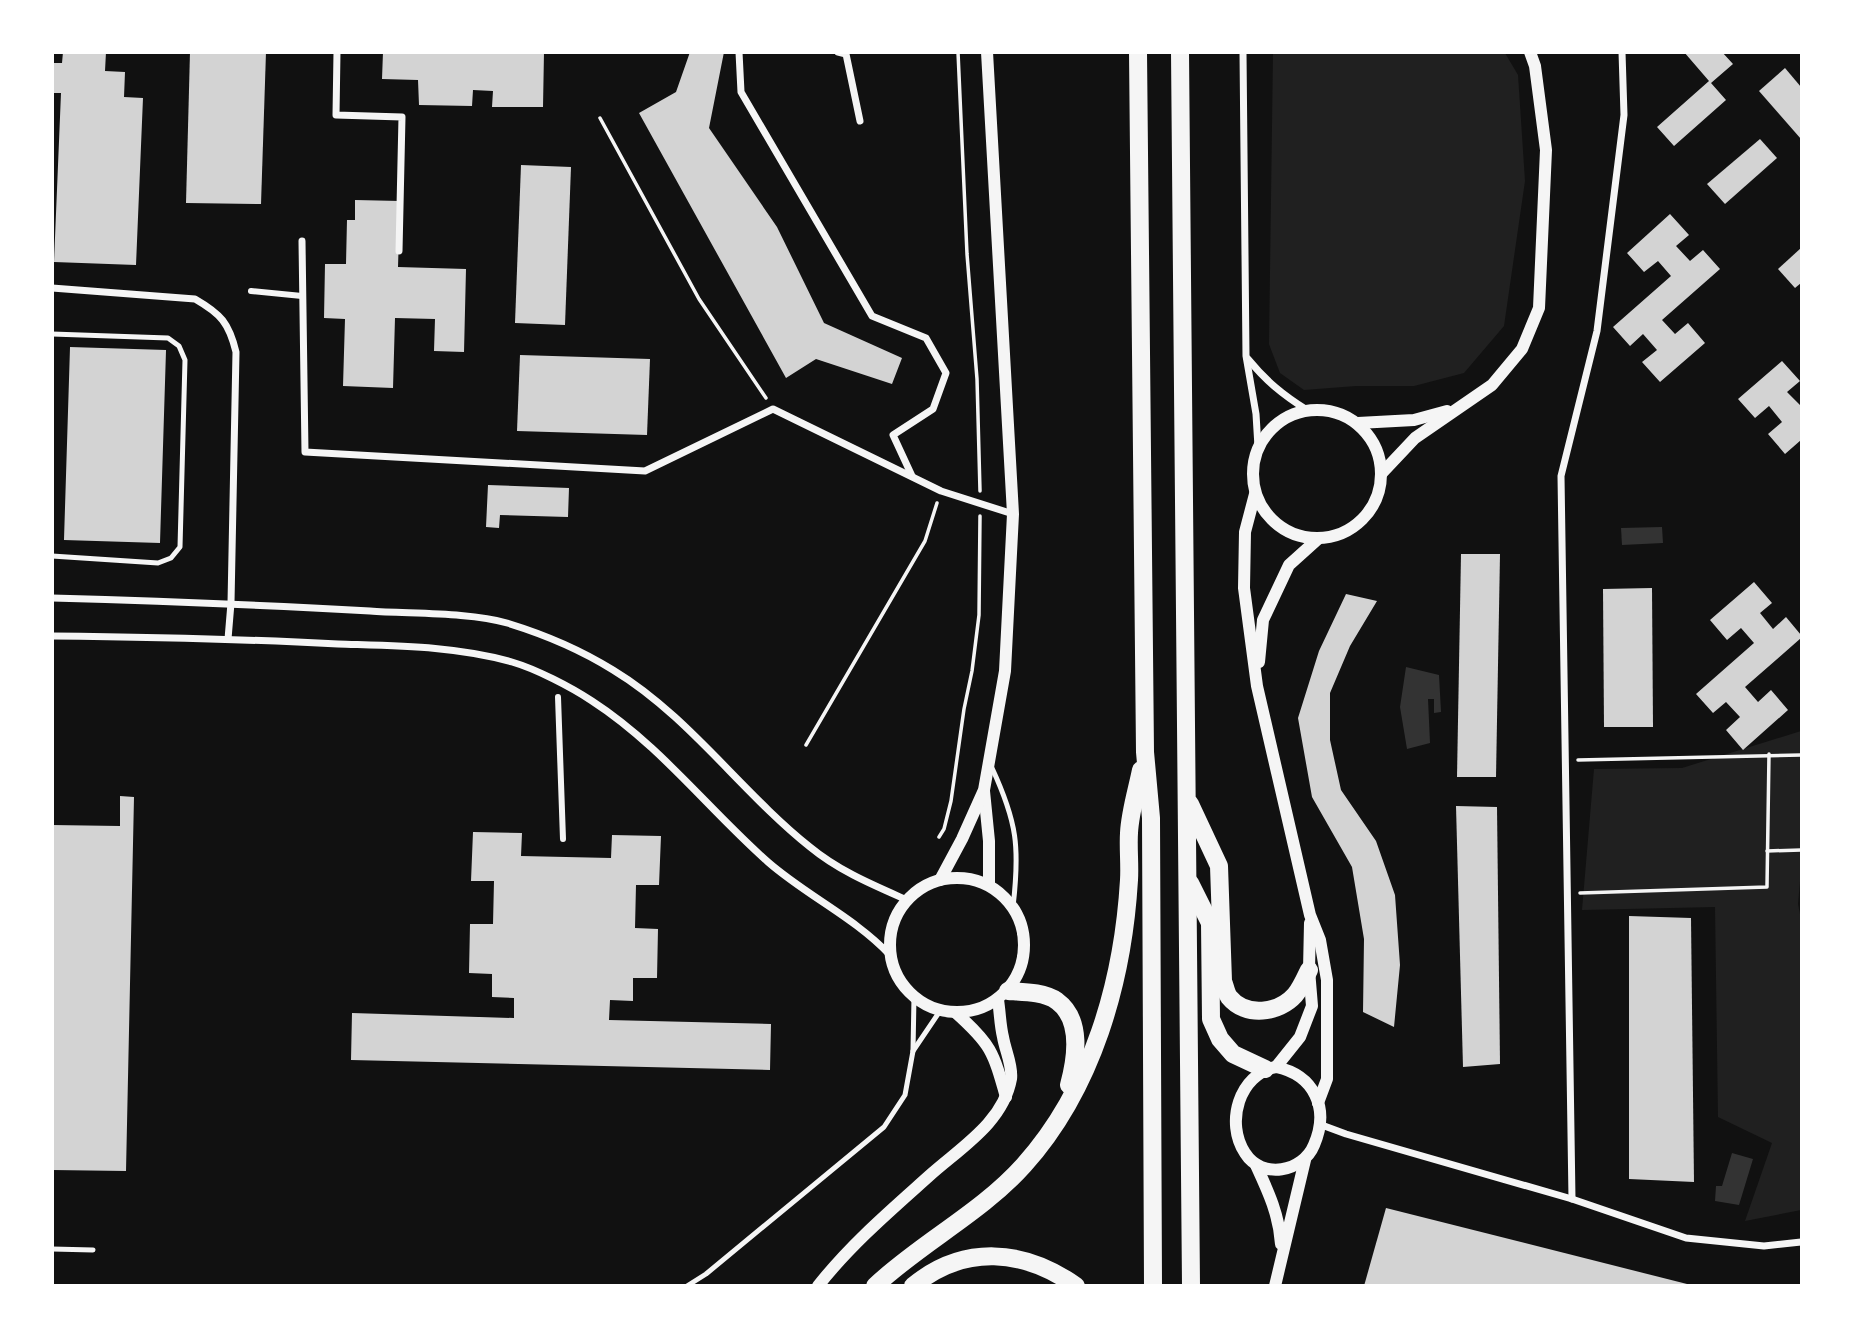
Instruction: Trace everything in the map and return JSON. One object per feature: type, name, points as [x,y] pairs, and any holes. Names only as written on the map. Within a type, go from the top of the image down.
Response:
[{"type":"highway","points":[[1138,52],[1145,752],[1151,818],[1153,1286]]},
{"type":"highway","points":[[1180,52],[1191,1286]]},
{"type":"highway","points":[[875,1286],[902,1262],[980,1206],[1024,1165],[1060,1116],[1092,1057],[1114,979],[1129,880],[1129,831],[1145,752]]},
{"type":"highway","points":[[1188,800],[1219,866],[1223,981],[1228,996],[1251,1010],[1267,1012],[1281,1006],[1295,995],[1309,970]]},
{"type":"highway","points":[[1188,879],[1210,923],[1211,1019],[1220,1039],[1233,1054],[1270,1068]]},
{"type":"highway","points":[[1003,995],[1050,998],[1063,1007],[1069,1017],[1074,1030],[1075,1054],[1060,1116]]},
{"type":"highway","points":[[913,1286],[957,1261],[995,1256],[1030,1261],[1055,1271],[1076,1286]]},
{"type":"street","points":[[337,52],[337,115],[402,117],[399,251]]},
{"type":"street","points":[[739,52],[741,92],[873,316],[926,338],[946,373],[933,409],[893,435],[912,477]]},
{"type":"street","points":[[838,52],[846,54],[860,121]]},
{"type":"street","points":[[940,880],[984,790],[1004,671],[1013,514],[987,52]]},
{"type":"street","points":[[1243,52],[1246,356],[1256,414],[1258,447],[1252,470],[1255,494],[1265,513],[1280,527],[1299,536],[1320,538],[1343,533],[1364,518],[1377,497],[1382,473],[1379,455],[1371,437],[1358,423],[1334,411],[1307,410],[1287,416],[1270,429],[1258,447]]},
{"type":"street","points":[[1382,473],[1415,438],[1492,385],[1522,349],[1539,308],[1546,150],[1535,66],[1530,52]]},
{"type":"street","points":[[1572,1199],[1561,476],[1597,331],[1624,115],[1622,52]]},
{"type":"street","points":[[302,241],[304,452],[645,471],[773,409],[941,491],[1013,514]]},
{"type":"street","points":[[52,288],[195,299],[215,310],[228,327],[236,352],[228,639]]},
{"type":"street","points":[[251,291],[302,296]]},
{"type":"street","points":[[1246,356],[1265,381],[1307,410]]},
{"type":"street","points":[[1358,423],[1414,420],[1454,409]]},
{"type":"street","points":[[1255,494],[1245,532],[1244,588],[1257,686],[1310,915],[1320,940],[1327,981],[1326,1079],[1318,1103],[1319,1124],[1314,1145],[1305,1160],[1275,1286]]},
{"type":"street","points":[[1257,686],[1263,620],[1289,565],[1320,538]]},
{"type":"street","points":[[52,598],[231,603],[505,622],[558,642],[614,670],[651,697],[690,732],[811,848],[857,878],[907,900]]},
{"type":"street","points":[[52,636],[228,639],[446,649],[514,662],[592,701],[625,726],[664,759],[769,863],[810,895],[852,921],[890,954]]},
{"type":"street","points":[[558,696],[563,839]]},
{"type":"street","points":[[984,790],[989,841],[989,885]]},
{"type":"street","points":[[973,879],[989,885],[1002,894],[1013,907],[1021,923],[1025,949],[1018,975],[1003,995],[985,1006],[955,1012],[940,1011],[907,992],[896,975],[890,954],[893,926],[907,900],[922,887],[940,880],[973,879]]},
{"type":"street","points":[[1281,1258],[1280,1227],[1275,1205],[1256,1165],[1245,1154],[1238,1138],[1235,1116],[1249,1082],[1270,1068],[1300,1037],[1312,1006],[1309,970],[1310,915]]},
{"type":"street","points":[[818,1286],[863,1237],[929,1175],[983,1130],[1006,1097],[1011,1076],[1003,1037],[1003,995]]},
{"type":"street","points":[[955,1012],[983,1037],[995,1057],[1006,1097]]},
{"type":"street","points":[[1270,1068],[1293,1071],[1308,1082],[1318,1103]]},
{"type":"street","points":[[1319,1124],[1572,1199],[1686,1238],[1764,1246],[1801,1242]]},
{"type":"street","points":[[1256,1165],[1272,1170],[1289,1170],[1305,1160]]},
{"type":"lane","points":[[52,334],[168,338],[179,346],[185,360],[180,547],[171,558],[158,563],[52,556]]},
{"type":"lane","points":[[989,762],[1007,802],[1016,839],[1018,865],[1013,907]]},
{"type":"lane","points":[[687,1286],[706,1274],[884,1128],[905,1095],[913,1051],[914,997]]},
{"type":"lane","points":[[913,1051],[940,1011]]},
{"type":"lane","points":[[52,1249],[93,1250]]},
{"type":"path","points":[[939,837],[944,829],[951,801],[979,615],[977,379],[970,296],[958,52]]},
{"type":"path","points":[[600,118],[699,299],[773,409]]},
{"type":"path","points":[[806,745],[925,541],[941,491]]},
{"type":"path","points":[[1567,894],[1767,887],[1769,754]]},
{"type":"path","points":[[1566,761],[1801,755]]},
{"type":"path","points":[[1768,851],[1801,850]]},
{"type":"shaded area","points":[[1273,53],[1505,53],[1518,75],[1525,181],[1504,326],[1464,373],[1414,386],[1356,386],[1304,390],[1280,373],[1269,344]]},
{"type":"shaded area","points":[[1662,527],[1663,543],[1622,545],[1621,528]]},
{"type":"shaded area","points":[[1406,667],[1439,675],[1441,712],[1434,713],[1434,699],[1428,699],[1430,743],[1407,749],[1400,707]]},
{"type":"shaded area","points":[[1801,731],[1801,870],[1798,904],[1801,919],[1801,1210],[1745,1221],[1772,1143],[1718,1117],[1715,907],[1582,910],[1594,769],[1682,768]]},
{"type":"shaded area","points":[[1732,1153],[1753,1159],[1739,1205],[1715,1201],[1716,1186],[1722,1186]]},
{"type":"building","points":[[63,52],[106,52],[105,71],[125,72],[124,97],[143,98],[136,265],[54,262],[61,93],[52,93],[52,63],[62,63]]},
{"type":"building","points":[[190,52],[266,52],[261,204],[186,203]]},
{"type":"building","points":[[383,52],[544,52],[543,107],[492,107],[493,91],[473,90],[472,106],[419,105],[418,80],[382,79]]},
{"type":"building","points":[[690,52],[724,52],[709,128],[777,227],[824,323],[902,358],[892,384],[816,359],[786,378],[639,113],[676,92]]},
{"type":"building","points":[[1684,52],[1722,52],[1733,64],[1711,83],[1726,100],[1674,146],[1657,127],[1709,81]]},
{"type":"building","points":[[1785,68],[1801,87],[1801,139],[1759,91]]},
{"type":"building","points":[[1760,139],[1777,158],[1725,204],[1707,184]]},
{"type":"building","points":[[521,165],[571,167],[565,325],[515,323]]},
{"type":"building","points":[[355,200],[400,201],[398,267],[466,269],[464,352],[434,351],[435,319],[395,318],[393,388],[343,386],[345,319],[324,318],[325,264],[346,264],[347,220],[355,220]]},
{"type":"building","points":[[1670,214],[1689,235],[1676,246],[1690,261],[1703,250],[1720,269],[1662,320],[1675,334],[1688,323],[1705,343],[1660,382],[1642,362],[1657,350],[1643,334],[1630,346],[1613,327],[1671,276],[1658,261],[1644,272],[1627,253]]},
{"type":"building","points":[[1801,248],[1801,283],[1795,288],[1778,269]]},
{"type":"building","points":[[70,347],[166,350],[160,543],[64,540]]},
{"type":"building","points":[[520,355],[650,359],[647,435],[517,431]]},
{"type":"building","points":[[1782,361],[1800,381],[1787,392],[1801,406],[1801,440],[1785,454],[1768,434],[1782,422],[1769,406],[1755,418],[1738,399]]},
{"type":"building","points":[[488,485],[569,488],[568,517],[500,515],[499,528],[486,527]]},
{"type":"building","points":[[1461,554],[1500,554],[1496,777],[1457,777]]},
{"type":"building","points":[[1754,582],[1772,603],[1760,613],[1773,629],[1786,617],[1801,638],[1745,687],[1758,702],[1771,690],[1788,710],[1743,750],[1726,730],[1740,717],[1726,702],[1713,713],[1696,694],[1754,643],[1741,628],[1727,640],[1710,620]]},
{"type":"building","points":[[1652,588],[1653,727],[1604,727],[1603,589]]},
{"type":"building","points":[[1346,594],[1377,601],[1350,646],[1330,693],[1330,740],[1341,790],[1376,841],[1395,895],[1400,965],[1394,1027],[1363,1012],[1364,939],[1352,867],[1312,797],[1298,718],[1319,651]]},
{"type":"building","points":[[120,796],[134,797],[126,1171],[52,1170],[52,825],[120,826]]},
{"type":"building","points":[[1456,806],[1497,807],[1500,1064],[1463,1067]]},
{"type":"building","points":[[473,832],[522,833],[521,856],[611,858],[612,835],[661,836],[659,885],[636,885],[635,928],[658,929],[657,978],[633,978],[633,1001],[610,1000],[609,1020],[771,1024],[770,1070],[351,1060],[352,1013],[514,1018],[514,998],[492,997],[492,974],[469,973],[470,924],[493,924],[494,881],[471,881]]},
{"type":"building","points":[[1629,916],[1691,918],[1694,1182],[1629,1179]]},
{"type":"building","points":[[1386,1208],[1691,1285],[1691,1286],[1364,1286]]}]
